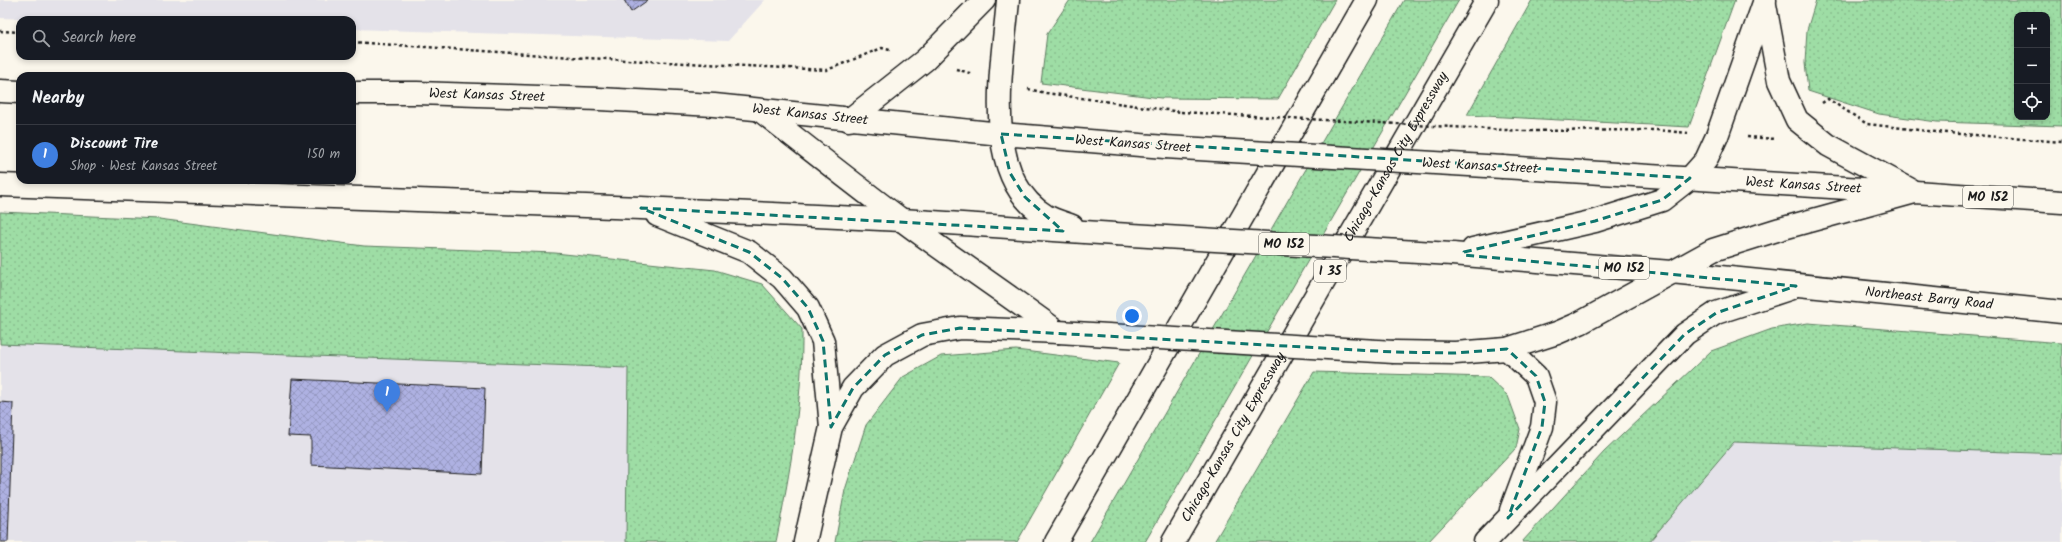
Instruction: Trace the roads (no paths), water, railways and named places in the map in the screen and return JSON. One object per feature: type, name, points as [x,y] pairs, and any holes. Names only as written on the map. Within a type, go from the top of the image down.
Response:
[{"type":"highway","points":[[849,120],[925,60],[984,0]]},
{"type":"highway","points":[[1008,0],[1000,82],[1001,134],[1010,173],[1024,197],[1046,216],[1088,232]]},
{"type":"highway","points":[[1056,542],[1367,0]]},
{"type":"highway","name":"Chicago-Kansas City Expressway","points":[[1173,542],[1487,0]]},
{"type":"highway","points":[[1452,254],[1595,221],[1662,200],[1690,178],[1706,160],[1717,136],[1764,1]]},
{"type":"highway","points":[[1764,1],[1779,81],[1797,120],[1828,145],[1915,192]]},
{"type":"highway","points":[[0,91],[16,92]]},
{"type":"highway","name":"West Kansas Street","points":[[356,93],[417,93],[599,99],[714,105],[761,112],[1001,134],[1165,147],[1915,192]]},
{"type":"highway","points":[[761,112],[902,220],[962,264],[996,286],[1058,332]]},
{"type":"highway","points":[[0,185],[641,208],[902,220],[1088,232]]},
{"type":"highway","points":[[805,542],[831,427],[853,388],[885,355],[922,335],[960,328],[1058,332],[1394,352],[1455,353],[1507,349],[1557,333],[1580,323],[1713,250],[1780,229],[1915,192]]},
{"type":"highway","name":"MO 152","points":[[1915,192],[2062,202]]},
{"type":"highway","points":[[641,208],[749,252],[782,278],[808,308],[823,341],[831,427]]},
{"type":"highway","name":"MO 152","points":[[1088,232],[1452,254],[1671,272],[1796,286]]},
{"type":"highway","points":[[1485,542],[1685,334],[1716,313],[1796,286]]},
{"type":"highway","name":"Northeast Barry Road","points":[[1796,286],[2062,312]]},
{"type":"highway","points":[[1507,349],[1536,376],[1546,402],[1542,427],[1508,518]]},
{"type":"place","name":"Discount Tire","points":[[387,412]]}]
